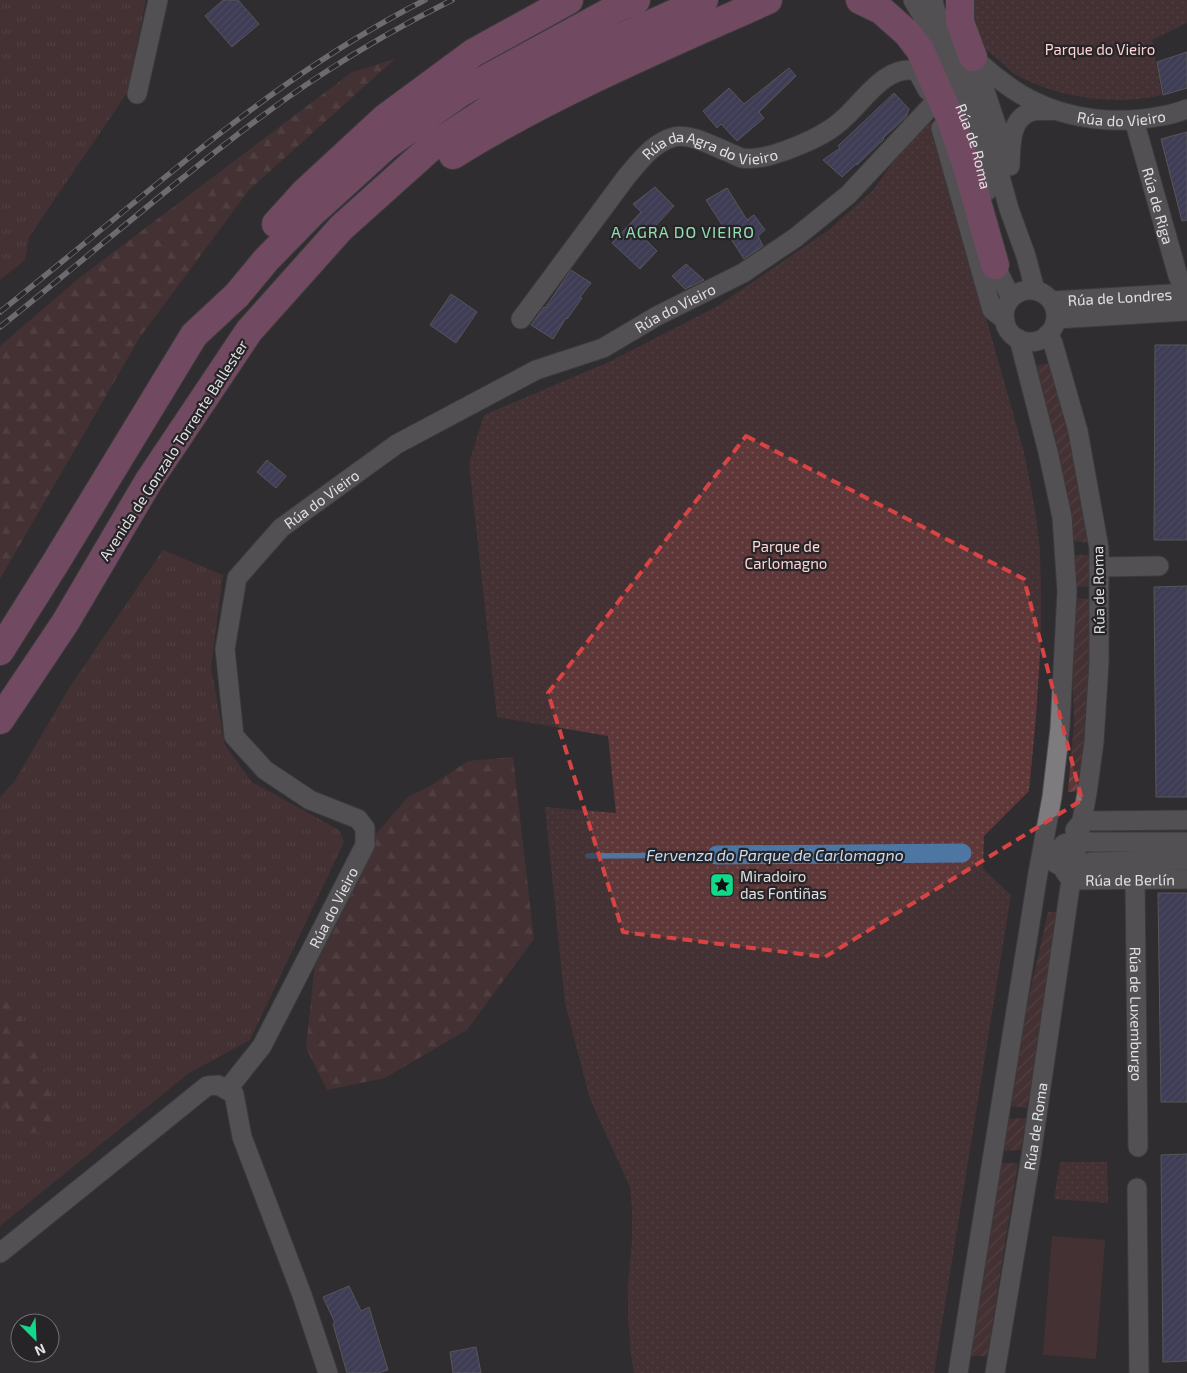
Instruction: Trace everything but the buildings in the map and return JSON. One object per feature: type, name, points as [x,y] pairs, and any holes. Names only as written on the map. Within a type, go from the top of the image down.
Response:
[{"type":"highway","points":[[0,651],[194,336],[215,296],[234,271],[305,192],[385,118],[473,53],[569,0]]},
{"type":"highway","points":[[194,336],[237,295],[266,260],[311,214],[387,145],[460,93],[613,10],[636,0]]},
{"type":"highway","name":"Avenida de Gonzalo Torrente Ballester","points":[[0,720],[65,623],[148,482],[249,331],[341,228],[429,149],[514,92],[582,54],[704,0]]},
{"type":"highway","points":[[860,0],[881,10],[908,32],[920,50],[951,120],[966,164],[990,274]]},
{"type":"highway","points":[[960,0],[962,67]]},
{"type":"highway","points":[[341,228],[427,170],[483,136],[616,68],[771,1]]},
{"type":"street","points":[[137,94],[158,0]]},
{"type":"street","name":"Rúa de Roma","points":[[913,0],[922,15],[962,67],[993,151],[1035,290]]},
{"type":"street","name":"Rúa de Roma","points":[[933,0],[935,9],[1010,166],[1025,216],[1026,256]]},
{"type":"street","name":"Rúa de Roma","points":[[958,1373],[1038,873],[1052,797],[1060,728],[1066,591],[1062,517],[1048,452],[1019,339],[1007,328],[1005,320],[992,310],[990,274],[996,227],[976,147],[962,67]]},
{"type":"street","name":"Rúa do Vieiro","points":[[962,67],[999,80],[1030,100],[1055,110],[1093,118],[1134,120],[1161,116],[1187,109]]},
{"type":"street","name":"Rúa da Agra do Vieiro","points":[[521,319],[627,176],[659,143],[675,136],[692,137],[741,158],[760,158],[776,154],[811,141],[841,122],[876,84],[893,74],[908,69],[917,71],[934,103]]},
{"type":"street","name":"Rúa de Roma","points":[[934,103],[990,274],[1011,298]]},
{"type":"street","name":"Rúa do Vieiro","points":[[228,1090],[262,1046],[366,845],[364,828],[358,819],[310,800],[265,770],[234,736],[225,649],[237,578],[281,528],[397,444],[536,370],[603,348],[657,316],[743,273],[795,238],[848,195],[934,103]]},
{"type":"street","name":"Rúa do Vieiro","points":[[1010,166],[1011,141],[1014,127],[1018,120],[1034,111],[1055,110]]},
{"type":"street","name":"Rúa de Riga","points":[[1134,120],[1178,276],[1187,291]]},
{"type":"street","points":[[1005,320],[1007,305],[1011,298],[1018,293],[1026,290],[1035,290],[1052,301]]},
{"type":"street","name":"Rúa de Londres","points":[[1052,301],[1187,291]]},
{"type":"street","name":"Rúa de Roma","points":[[1017,1006],[1032,966],[1048,894],[1067,859],[1082,821],[1094,742],[1099,662],[1099,548],[1078,431],[1053,343],[1052,327],[1056,313],[1052,301]]},
{"type":"street","name":"Rúa de Londres","points":[[1052,327],[1187,311]]},
{"type":"street","points":[[1019,339],[1033,342],[1052,327]]},
{"type":"street","points":[[1099,567],[1159,566]]},
{"type":"street","name":"Rúa de Roma","points":[[995,1373],[1032,1149],[1067,859],[1063,784],[1067,734],[1061,707]]},
{"type":"street","points":[[1082,821],[1187,820]]},
{"type":"street","points":[[1067,859],[1187,842]]},
{"type":"street","name":"Rúa de Berlín","points":[[1067,859],[1091,862],[1187,860]]},
{"type":"street","name":"Rúa de Berlín","points":[[1067,859],[1135,880],[1187,880]]},
{"type":"street","name":"Rúa de Luxemburgo","points":[[1135,880],[1138,1147]]},
{"type":"street","points":[[0,1254],[208,1086],[218,1085],[234,1094],[242,1137],[302,1295],[328,1373]]},
{"type":"street","points":[[1137,1188],[1139,1373]]},
{"type":"highlighted area","points":[[746,436],[1024,579],[1082,800],[825,957],[623,932],[548,693]]},
{"type":"green space","points":[[0,0],[146,0],[127,93],[29,237],[25,260],[0,280]]},
{"type":"green space","name":"Parque do Vieiro","points":[[970,0],[1187,0],[1187,23],[1152,40],[1162,95],[1126,100],[1089,98],[1071,95],[1036,84],[1017,75],[987,51],[974,25]]},
{"type":"green space","points":[[395,59],[249,190],[140,337],[0,579],[0,346],[78,279],[352,72]]},
{"type":"green space","name":"Parque de Carlomagno","points":[[929,116],[1024,452],[1036,515],[1040,550],[1041,590],[1041,639],[1029,791],[984,836],[983,869],[1011,895],[934,1373],[634,1373],[628,1320],[628,1285],[632,1241],[630,1187],[590,1099],[565,1003],[545,807],[616,813],[608,736],[497,717],[469,463],[484,415],[609,362],[718,306],[830,229],[874,189],[924,117]]},
{"type":"green space","points":[[1051,363],[1080,472],[1090,543],[1071,541],[1031,366]]},
{"type":"green space","points":[[163,550],[223,575],[211,667],[225,745],[252,782],[339,830],[344,842],[250,1040],[189,1073],[0,1226],[0,797],[14,782],[69,688]]},
{"type":"green space","points":[[1073,555],[1092,555],[1093,586],[1074,587]]},
{"type":"green space","points":[[1074,598],[1091,599],[1091,670],[1079,791],[1068,792],[1074,722]]},
{"type":"green space","points":[[513,757],[534,939],[467,1030],[385,1078],[327,1090],[306,1048],[315,963],[375,835],[408,797],[432,785],[468,761]]},
{"type":"green space","points":[[1048,912],[1058,912],[1040,1036],[1027,1108],[1008,1106],[1019,1041]]},
{"type":"green space","points":[[0,980],[41,1053],[57,1115],[52,1133],[25,1132],[0,1100]]},
{"type":"green space","points":[[1026,1118],[1021,1150],[1002,1151],[1008,1119]]},
{"type":"green space","points":[[1060,1162],[1107,1162],[1108,1203],[1054,1199]]},
{"type":"green space","points":[[1000,1163],[1018,1163],[987,1356],[970,1356]]},
{"type":"green space","points":[[1052,1236],[1105,1240],[1096,1359],[1043,1355]]},
{"type":"waterway","name":"Fervenza do Parque de Carlomagno","points":[[717,855],[962,853]]},
{"type":"waterway","name":"Fervenza do Parque de Carlomagno","points":[[588,856],[717,855]]},
{"type":"railway","points":[[0,312],[250,110],[353,40],[425,0]]},
{"type":"railway","points":[[0,327],[203,162],[283,101],[371,44],[452,0]]},
{"type":"place","name":"Miradoiro das Fontiñas","points":[[722,885]]},
{"type":"district","name":"A AGRA DO VIEIRO","points":[[683,231]]}]
